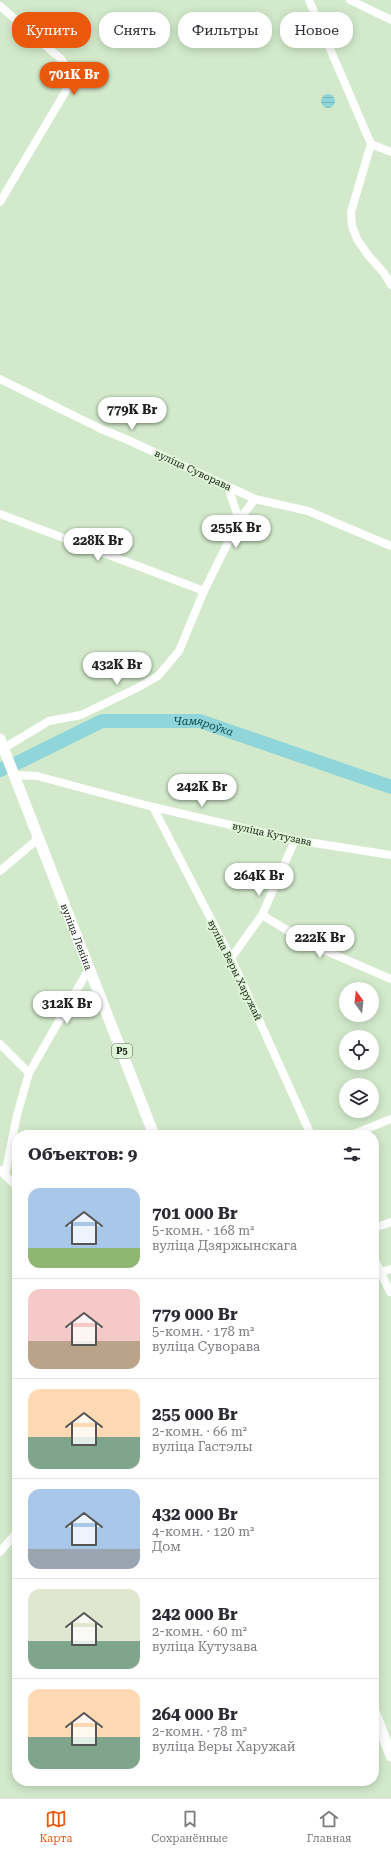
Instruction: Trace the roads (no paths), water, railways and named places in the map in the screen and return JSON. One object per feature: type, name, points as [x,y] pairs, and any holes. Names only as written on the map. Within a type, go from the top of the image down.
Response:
[{"type":"main road","name":"вуліца Леніна","points":[[2,743],[152,1130]]},
{"type":"main road","points":[[379,1724],[391,1756]]},
{"type":"street","points":[[309,0],[371,144],[351,212],[352,226],[357,239],[368,255],[387,275],[391,285]]},
{"type":"street","points":[[350,0],[391,20]]},
{"type":"street","points":[[0,6],[61,59],[67,68],[69,79],[67,89],[0,202]]},
{"type":"street","points":[[371,144],[391,152]]},
{"type":"street","name":"вуліца Суворава","points":[[0,379],[101,429],[255,499],[308,511],[391,546]]},
{"type":"street","points":[[228,487],[239,520]]},
{"type":"street","points":[[2,743],[49,721],[81,715],[137,688],[158,676],[179,651],[204,591],[239,520],[255,499]]},
{"type":"street","points":[[0,514],[204,591]]},
{"type":"street","name":"вуліца Кутузава","points":[[14,775],[37,776],[153,807],[295,840],[391,855]]},
{"type":"street","name":"вуліца Веры Харужай","points":[[153,807],[231,958],[309,1130]]},
{"type":"street","points":[[0,871],[39,838]]},
{"type":"street","points":[[231,958],[262,915],[295,840]]},
{"type":"street","points":[[262,915],[310,944],[391,979]]},
{"type":"street","points":[[13,1130],[28,1073],[90,967]]},
{"type":"street","points":[[0,1044],[28,1073]]},
{"type":"street","points":[[364,1130],[391,1119]]},
{"type":"street","points":[[12,1134],[2,1173],[12,1182]]},
{"type":"street","points":[[379,1226],[391,1222]]},
{"type":"street","points":[[390,1292],[380,1272],[391,1269]]},
{"type":"street","points":[[0,1552],[12,1538]]},
{"type":"water","points":[[328,94],[333,96],[335,101],[333,106],[328,108],[323,106],[321,101],[323,96]]},
{"type":"waterway","name":"Чамяроўка","points":[[17,763],[102,721],[200,721],[391,787]]},
{"type":"waterway","name":"Чамяроўка","points":[[0,770],[4,768]]}]
